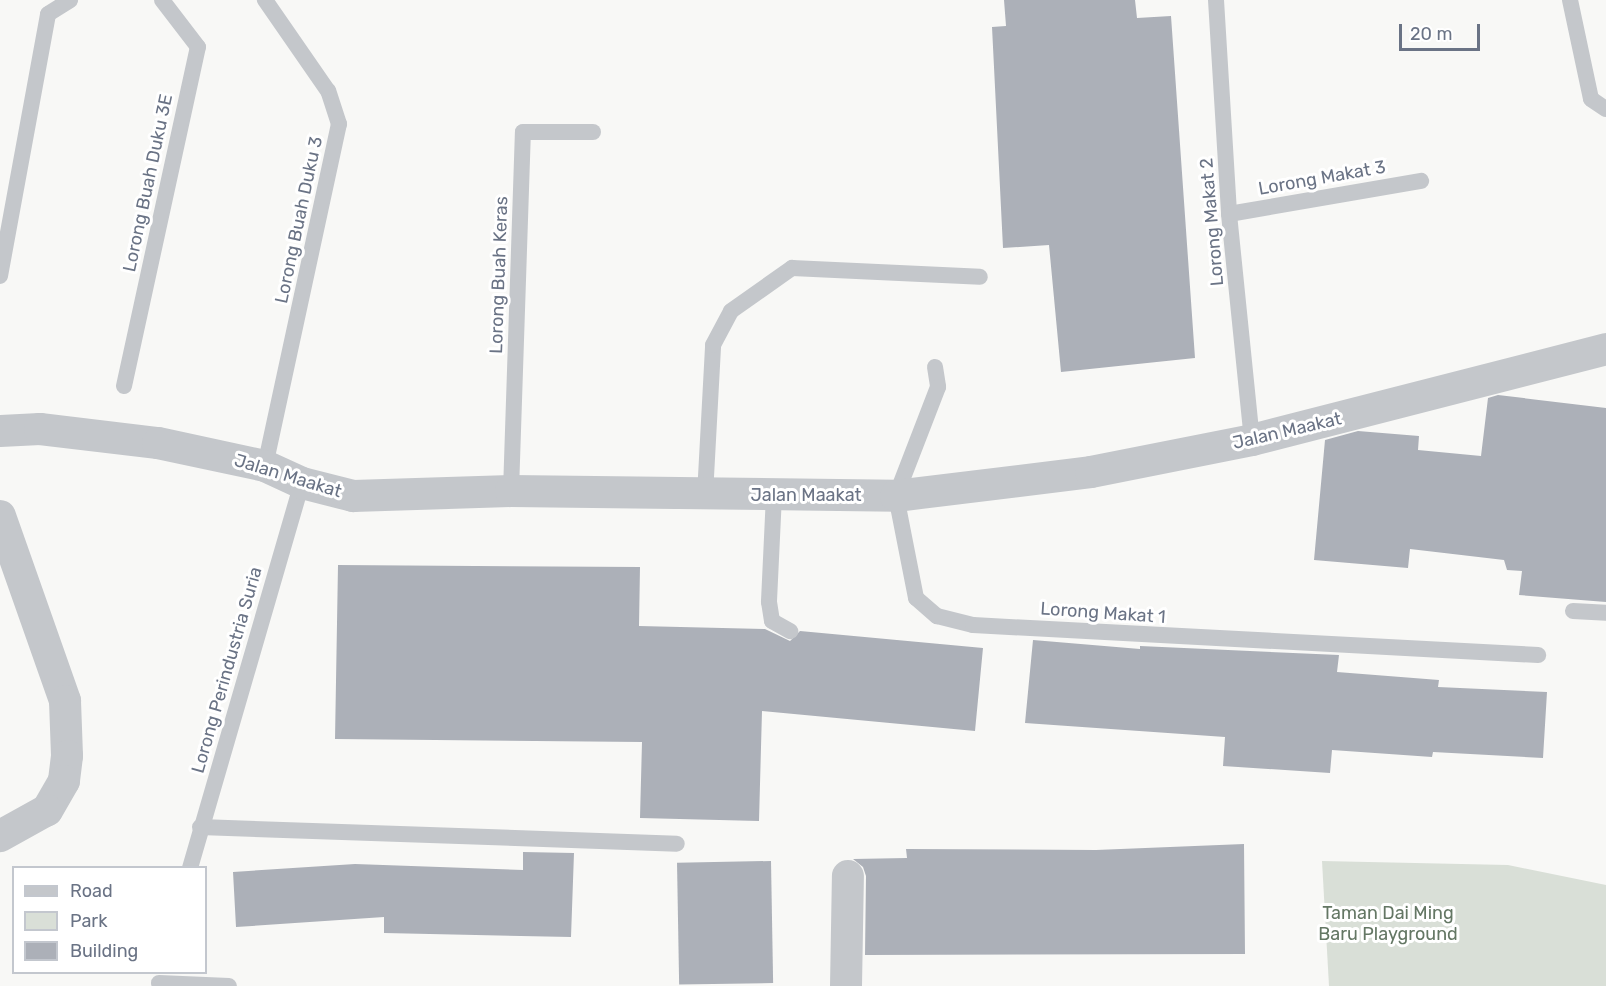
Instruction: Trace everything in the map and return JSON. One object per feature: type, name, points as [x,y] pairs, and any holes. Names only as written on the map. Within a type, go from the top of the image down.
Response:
[{"type":"street","name":"Jalan Maakat","points":[[0,431],[40,429],[86,434],[265,466],[302,483],[353,496],[511,491],[896,496],[1091,472],[1252,440],[1606,350]]},
{"type":"street","points":[[0,516],[65,701],[67,756],[64,781],[47,810],[0,836]]},
{"type":"street","points":[[846,986],[848,876]]},
{"type":"lane","points":[[0,276],[48,14],[70,0]]},
{"type":"lane","name":"Lorong Buah Duku 3E","points":[[124,386],[198,47],[162,0]]},
{"type":"lane","name":"Lorong Buah Duku 3","points":[[265,0],[328,91],[339,124],[265,466]]},
{"type":"lane","name":"Lorong Makat 2","points":[[1216,0],[1229,214],[1252,440]]},
{"type":"lane","points":[[1570,0],[1591,99],[1606,110]]},
{"type":"lane","name":"Lorong Buah Keras","points":[[511,491],[523,132],[593,132]]},
{"type":"lane","name":"Lorong Makat 3","points":[[1229,214],[1421,181]]},
{"type":"lane","points":[[705,495],[713,345],[731,311],[792,268],[980,277]]},
{"type":"lane","points":[[896,496],[938,387],[935,367]]},
{"type":"lane","name":"Lorong Perindustria Suria","points":[[190,866],[302,483]]},
{"type":"lane","points":[[774,495],[769,602],[772,621],[790,631]]},
{"type":"lane","name":"Lorong Makat 1","points":[[896,496],[916,598],[937,616],[973,625],[1538,655]]},
{"type":"lane","points":[[1573,610],[1606,613]]},
{"type":"lane","points":[[200,827],[677,844]]},
{"type":"lane","points":[[160,980],[229,986]]},
{"type":"green space","name":"Taman Dai Ming Baru Playground","points":[[1322,861],[1508,865],[1606,885],[1606,986],[1329,986]]},
{"type":"building","points":[[1004,0],[1135,0],[1137,18],[1171,16],[1195,358],[1061,372],[1049,245],[1003,248],[992,27],[1006,26]]},
{"type":"building","points":[[1498,395],[1606,408],[1606,602],[1519,595],[1522,571],[1507,570],[1504,560],[1410,549],[1408,568],[1314,560],[1325,440],[1358,431],[1419,436],[1418,450],[1481,456],[1488,398]]},
{"type":"building","points":[[338,565],[640,567],[639,626],[765,629],[790,641],[800,631],[983,648],[975,731],[762,711],[759,821],[640,818],[642,742],[335,739]]},
{"type":"building","points":[[1033,640],[1140,649],[1140,646],[1339,655],[1337,672],[1439,680],[1438,687],[1547,692],[1543,758],[1433,752],[1432,757],[1332,750],[1330,773],[1223,766],[1225,737],[1025,723]]},
{"type":"building","points":[[1244,844],[1245,954],[865,955],[866,876],[863,867],[853,859],[907,858],[906,849],[1096,850]]},
{"type":"building","points":[[523,852],[574,853],[571,937],[384,933],[384,917],[236,927],[233,872],[355,864],[523,870]]},
{"type":"building","points":[[771,861],[773,983],[679,985],[677,863]]}]
